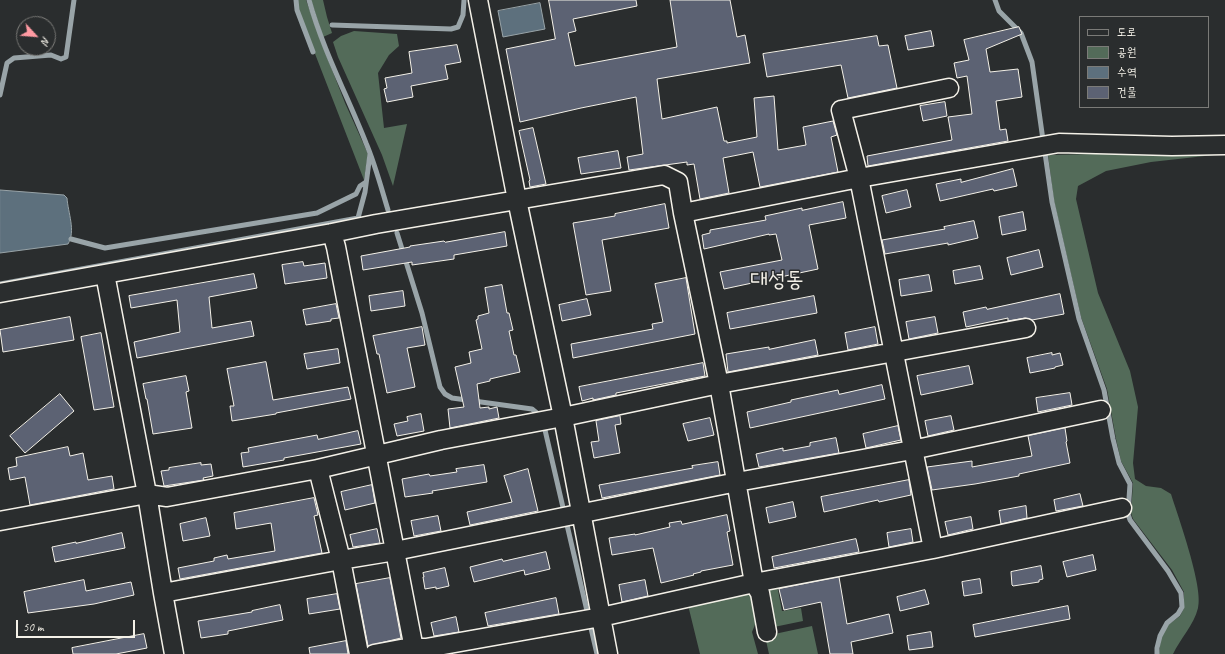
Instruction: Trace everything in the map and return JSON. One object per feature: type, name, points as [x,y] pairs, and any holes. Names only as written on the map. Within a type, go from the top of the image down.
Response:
[{"type":"street","points":[[478,0],[517,200],[550,419],[592,618],[608,654]]},
{"type":"street","points":[[933,549],[912,450],[859,178],[841,110],[948,88]]},
{"type":"street","points":[[683,213],[859,178],[1060,143],[1172,146],[1225,145]]},
{"type":"street","points":[[0,293],[332,234],[376,224],[664,175],[678,182],[683,213],[719,384],[754,583],[760,593],[767,632]]},
{"type":"street","points":[[332,234],[336,247],[415,651]]},
{"type":"street","points":[[105,274],[147,494],[174,654]]},
{"type":"street","points":[[0,521],[147,494],[167,496],[318,469],[441,440],[719,384],[1026,328]]},
{"type":"street","points":[[163,593],[395,551],[737,482],[912,450],[1101,410]]},
{"type":"street","points":[[318,469],[341,560],[359,654]]},
{"type":"street","points":[[374,654],[406,648],[415,651],[592,618],[754,583],[933,549],[1122,508]]},
{"type":"green space","points":[[297,0],[306,0],[345,103],[368,154],[364,180],[298,10]]},
{"type":"green space","points":[[311,0],[323,0],[332,33],[323,37]]},
{"type":"green space","points":[[354,31],[397,34],[399,46],[389,55],[378,73],[384,128],[407,124],[393,186],[382,155],[338,57],[333,42],[341,36]]},
{"type":"green space","points":[[1223,154],[1151,162],[1106,171],[1078,186],[1076,199],[1098,293],[1130,371],[1138,407],[1133,463],[1135,479],[1146,486],[1161,488],[1171,494],[1194,569],[1199,598],[1198,608],[1190,626],[1173,654],[1159,654],[1161,637],[1168,625],[1180,616],[1184,608],[1184,592],[1172,570],[1133,519],[1131,513],[1133,483],[1121,461],[1107,389],[1081,317],[1054,201],[1048,155]]},
{"type":"green space","points":[[777,585],[782,611],[801,608],[803,621],[774,627],[766,588]]},
{"type":"green space","points":[[753,590],[759,615],[752,632],[758,654],[700,654],[688,605]]},
{"type":"green space","points":[[812,626],[818,654],[769,654],[765,636]]},
{"type":"water","points":[[540,3],[545,29],[503,37],[498,11]]},
{"type":"water","points":[[0,190],[64,195],[67,198],[71,222],[71,233],[68,244],[0,253]]},
{"type":"building","points":[[549,0],[636,0],[637,6],[573,19],[576,31],[568,33],[575,66],[677,47],[670,0],[730,0],[737,37],[745,35],[750,63],[657,79],[662,119],[717,107],[724,141],[727,141],[727,143],[757,137],[754,98],[774,96],[778,150],[806,145],[803,127],[833,121],[837,135],[831,137],[838,172],[760,187],[753,152],[723,158],[729,193],[700,199],[694,164],[687,165],[687,162],[629,170],[627,157],[643,154],[636,97],[520,122],[506,49],[555,39]]},
{"type":"building","points":[[1019,27],[1022,34],[986,49],[990,72],[1018,69],[1022,97],[996,101],[1000,130],[1006,129],[1008,141],[868,166],[867,156],[952,140],[948,117],[972,114],[967,76],[957,78],[954,63],[969,60],[964,40]]},
{"type":"building","points":[[931,31],[934,46],[908,50],[905,36]]},
{"type":"building","points":[[877,36],[879,46],[888,45],[897,88],[848,98],[841,65],[767,77],[763,54]]},
{"type":"building","points":[[457,45],[461,62],[445,65],[448,79],[411,86],[413,97],[387,102],[384,89],[387,88],[385,78],[412,73],[409,52]]},
{"type":"building","points":[[945,102],[947,116],[923,121],[920,106]]},
{"type":"building","points":[[533,128],[546,184],[530,187],[530,180],[519,131]]},
{"type":"building","points":[[618,151],[621,168],[581,174],[578,158]]},
{"type":"building","points":[[1013,169],[1017,186],[994,191],[993,189],[940,201],[936,184],[961,179],[961,182]]},
{"type":"building","points":[[907,190],[911,207],[886,213],[882,196]]},
{"type":"building","points":[[843,202],[846,218],[809,225],[818,269],[724,289],[720,272],[782,260],[776,234],[769,234],[704,249],[702,235],[710,233],[710,230],[766,220],[765,216],[802,208],[802,210]]},
{"type":"building","points":[[665,204],[669,228],[602,240],[611,291],[586,295],[573,223],[615,216],[615,214]]},
{"type":"building","points":[[1023,212],[1026,230],[1002,235],[999,217]]},
{"type":"building","points":[[974,221],[978,238],[948,245],[948,243],[885,254],[882,240],[945,229],[944,227]]},
{"type":"building","points":[[505,232],[507,246],[454,255],[454,259],[412,265],[412,262],[363,270],[361,256],[410,246]]},
{"type":"building","points":[[1039,250],[1043,267],[1011,275],[1007,258]]},
{"type":"building","points":[[303,262],[304,266],[325,263],[327,278],[285,284],[282,265]]},
{"type":"building","points":[[980,266],[983,279],[955,284],[953,271]]},
{"type":"building","points":[[254,274],[257,288],[209,297],[212,328],[251,321],[254,336],[137,358],[134,342],[180,332],[177,300],[131,308],[129,296]]},
{"type":"building","points":[[929,275],[932,291],[901,296],[899,280]]},
{"type":"building","points":[[686,278],[695,334],[573,358],[571,344],[653,329],[652,324],[663,322],[655,284]]},
{"type":"building","points":[[502,285],[507,313],[509,313],[513,330],[509,331],[514,355],[516,355],[520,372],[490,379],[490,381],[477,384],[480,408],[489,407],[489,409],[497,407],[499,418],[450,428],[448,409],[464,407],[455,367],[471,363],[469,352],[482,349],[476,320],[478,319],[478,316],[489,313],[485,288]]},
{"type":"building","points":[[403,291],[405,306],[371,311],[369,296]]},
{"type":"building","points":[[1060,294],[1064,314],[1032,320],[1025,318],[1008,321],[1008,318],[966,327],[963,312],[986,307],[987,309]]},
{"type":"building","points":[[814,296],[817,313],[730,329],[727,313]]},
{"type":"building","points":[[587,299],[591,315],[562,321],[559,305]]},
{"type":"building","points":[[336,304],[339,318],[331,319],[331,321],[306,325],[303,310]]},
{"type":"building","points":[[70,317],[74,340],[3,352],[0,330]]},
{"type":"building","points":[[935,317],[938,333],[909,339],[906,322]]},
{"type":"building","points":[[422,327],[425,345],[407,348],[415,387],[387,393],[379,354],[377,354],[373,336]]},
{"type":"building","points":[[875,327],[878,344],[848,350],[845,333]]},
{"type":"building","points":[[101,333],[114,407],[94,410],[81,337]]},
{"type":"building","points":[[815,340],[818,355],[728,372],[726,354],[769,347],[769,349]]},
{"type":"building","points":[[338,349],[340,363],[307,369],[304,354]]},
{"type":"building","points":[[1052,353],[1052,355],[1060,353],[1063,365],[1030,373],[1027,358]]},
{"type":"building","points":[[266,362],[273,400],[348,387],[351,399],[232,421],[230,406],[234,406],[227,369]]},
{"type":"building","points":[[703,363],[705,376],[616,393],[616,395],[593,400],[593,398],[582,401],[579,387]]},
{"type":"building","points":[[969,366],[973,384],[921,395],[917,376]]},
{"type":"building","points":[[186,376],[189,391],[186,392],[192,428],[153,434],[143,384]]},
{"type":"building","points":[[882,385],[885,399],[750,428],[747,412],[791,402],[791,400],[838,390],[839,394]]},
{"type":"building","points":[[1070,393],[1072,405],[1038,412],[1036,398]]},
{"type":"building","points":[[60,394],[74,411],[25,453],[10,436]]},
{"type":"building","points":[[421,414],[424,431],[397,436],[394,424],[408,421],[407,417]]},
{"type":"building","points":[[620,416],[621,424],[615,425],[620,453],[594,458],[591,442],[599,441],[596,421]]},
{"type":"building","points":[[951,416],[954,430],[928,436],[925,421]]},
{"type":"building","points":[[710,418],[714,435],[688,441],[683,424]]},
{"type":"building","points":[[898,426],[901,440],[866,448],[863,434]]},
{"type":"building","points":[[1065,428],[1070,463],[1019,474],[1019,476],[932,490],[927,467],[972,461],[972,467],[1032,456],[1028,436]]},
{"type":"building","points":[[358,431],[361,444],[243,467],[241,453],[249,452],[248,448],[317,435],[318,439]]},
{"type":"building","points":[[836,438],[839,453],[759,467],[756,454],[783,448],[783,451],[810,446],[810,443]]},
{"type":"building","points":[[68,447],[70,456],[83,453],[88,480],[112,476],[114,489],[30,505],[25,477],[10,480],[8,468],[17,466],[16,458]]},
{"type":"building","points":[[718,462],[720,475],[602,498],[599,485]]},
{"type":"building","points":[[201,463],[201,465],[211,464],[213,476],[203,478],[204,480],[164,486],[161,471],[169,470],[169,468]]},
{"type":"building","points":[[484,465],[487,482],[405,497],[402,479],[429,474],[430,476],[457,472],[456,469]]},
{"type":"building","points":[[528,469],[538,511],[470,525],[467,512],[512,502],[504,476]]},
{"type":"building","points":[[909,480],[911,495],[879,502],[878,500],[824,512],[821,497]]},
{"type":"building","points":[[372,485],[375,503],[345,510],[341,492]]},
{"type":"building","points":[[1080,494],[1083,506],[1056,511],[1054,500]]},
{"type":"building","points":[[314,498],[318,515],[314,516],[322,553],[180,579],[178,568],[214,561],[214,558],[227,555],[228,559],[275,551],[271,523],[236,529],[234,513]]},
{"type":"building","points":[[793,502],[796,517],[769,523],[766,508]]},
{"type":"building","points":[[1026,506],[1027,518],[1001,524],[999,511]]},
{"type":"building","points":[[727,515],[730,531],[727,532],[733,565],[701,571],[693,574],[694,575],[661,583],[653,548],[612,555],[609,538],[635,535],[670,527],[669,523],[681,521],[682,524]]},
{"type":"building","points":[[438,516],[441,531],[414,536],[411,521]]},
{"type":"building","points":[[971,517],[973,529],[948,535],[945,522]]},
{"type":"building","points":[[206,518],[210,536],[183,541],[180,524]]},
{"type":"building","points":[[377,529],[380,543],[353,547],[350,535]]},
{"type":"building","points":[[911,529],[913,542],[889,547],[887,533]]},
{"type":"building","points":[[122,533],[125,548],[55,562],[52,547]]},
{"type":"building","points":[[856,539],[859,552],[774,568],[772,557]]},
{"type":"building","points":[[546,552],[550,569],[525,575],[524,570],[474,582],[470,567],[502,559],[503,561]]},
{"type":"building","points":[[1093,555],[1096,570],[1067,577],[1063,562]]},
{"type":"building","points":[[1041,566],[1043,579],[1039,580],[1039,582],[1012,585],[1011,572]]},
{"type":"building","points":[[445,568],[449,586],[436,589],[436,587],[425,589],[423,573]]},
{"type":"building","points":[[839,577],[847,624],[889,614],[893,633],[851,642],[853,654],[830,654],[821,602],[784,610],[779,589]]},
{"type":"building","points":[[390,578],[401,638],[368,646],[356,584]]},
{"type":"building","points":[[980,579],[982,593],[964,596],[962,582]]},
{"type":"building","points":[[84,580],[86,591],[131,582],[134,595],[94,604],[28,613],[24,592]]},
{"type":"building","points":[[645,580],[648,596],[622,602],[619,585]]},
{"type":"building","points":[[925,590],[929,604],[900,611],[897,597]]},
{"type":"building","points":[[337,594],[340,609],[309,614],[307,599]]},
{"type":"building","points":[[556,598],[559,614],[488,626],[485,613]]},
{"type":"building","points":[[280,605],[283,620],[228,631],[228,634],[201,638],[198,621],[252,612]]},
{"type":"building","points":[[1068,606],[1070,619],[975,637],[973,625]]},
{"type":"building","points":[[456,617],[459,632],[434,636],[431,623]]},
{"type":"building","points":[[931,632],[933,647],[909,650],[907,636]]},
{"type":"building","points":[[144,634],[147,648],[116,654],[73,654],[72,648]]},
{"type":"building","points":[[346,641],[348,654],[310,654],[309,648]]},
{"type":"waterway","points":[[0,95],[7,63],[14,58],[51,55],[61,59],[66,57],[74,0]]},
{"type":"waterway","points":[[296,0],[297,10],[313,52]]},
{"type":"waterway","points":[[309,0],[328,55],[369,151],[388,210]]},
{"type":"waterway","points":[[332,25],[451,29],[458,27],[463,15],[464,0]]},
{"type":"waterway","points":[[995,0],[999,11],[1021,33],[1032,62],[1043,140]]},
{"type":"waterway","points":[[1049,152],[1045,153],[1052,202],[1079,319],[1104,390],[1119,463],[1130,484],[1128,514],[1130,520],[1168,571],[1181,593],[1182,607],[1178,614],[1167,623],[1160,636],[1157,654]]},
{"type":"waterway","points":[[0,284],[358,218],[365,192],[370,154]]},
{"type":"waterway","points":[[71,239],[105,248],[317,213],[356,194],[360,186],[366,182]]},
{"type":"waterway","points":[[397,233],[422,313],[440,387],[445,394],[452,398],[532,409],[538,414],[545,430],[597,654]]},
{"type":"district","name":"대성동","points":[[777,280]]}]
